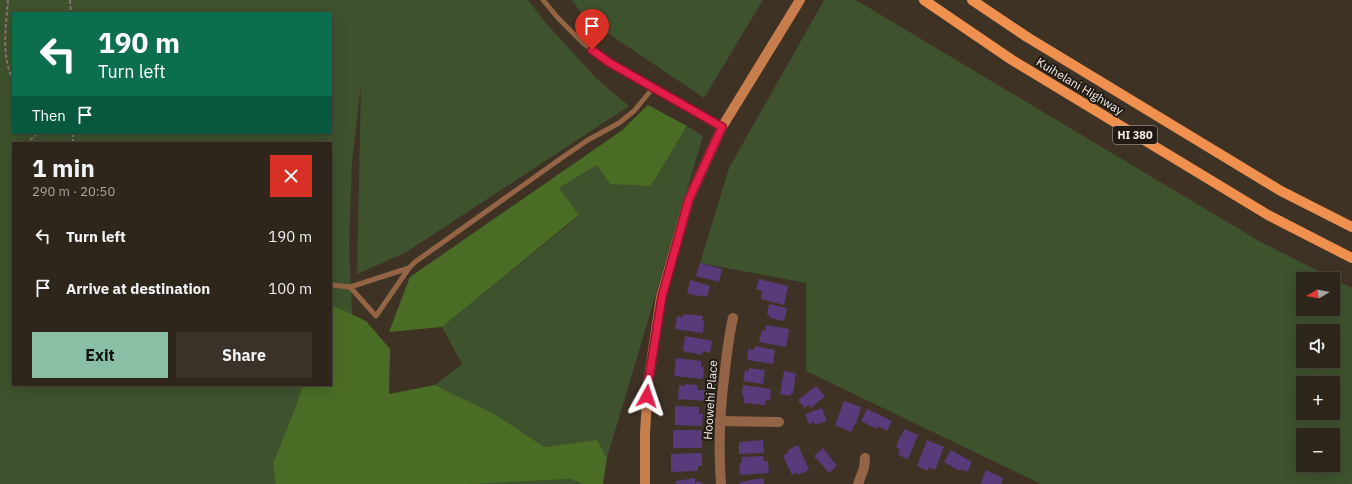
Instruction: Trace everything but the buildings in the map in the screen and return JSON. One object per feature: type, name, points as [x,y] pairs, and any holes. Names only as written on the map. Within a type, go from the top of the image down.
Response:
[{"type":"main road","points":[[645,484],[645,433],[648,384],[662,297],[689,199],[722,127],[800,0]]},
{"type":"main road","name":"Kuihelani Highway","points":[[924,0],[1012,60],[1268,215],[1352,258]]},
{"type":"main road","name":"Kuihelani Highway","points":[[972,0],[1027,37],[1281,191],[1352,227]]},
{"type":"street","name":"Hoowehi Place","points":[[721,484],[720,421],[726,360],[733,318]]},
{"type":"street","points":[[720,421],[778,422]]},
{"type":"street","points":[[858,484],[864,468],[865,458]]},
{"type":"lane","points":[[543,0],[558,18],[583,43],[610,63],[722,127]]},
{"type":"lane","points":[[350,287],[376,316],[409,268],[422,257],[588,140],[619,124],[634,111],[653,88]]},
{"type":"lane","points":[[332,285],[350,287],[409,268]]},
{"type":"path","points":[[8,0],[5,43],[12,77]]},
{"type":"path","points":[[70,0],[71,12]]},
{"type":"path","points":[[30,140],[36,134]]},
{"type":"green space","points":[[0,0],[528,0],[545,22],[597,79],[629,106],[405,253],[357,274],[361,86],[352,162],[349,246],[355,380],[335,484],[0,484]]},
{"type":"green space","points":[[572,0],[763,0],[704,98],[584,17]]},
{"type":"green space","points":[[824,0],[856,0],[1259,241],[1320,272],[1296,272],[1296,316],[1340,316],[1340,282],[1352,288],[1352,484],[1041,484],[806,371],[806,283],[700,263],[729,168]]},
{"type":"green space","points":[[648,105],[687,126],[651,186],[610,184],[597,165],[559,188],[579,215],[442,327],[389,332],[410,277],[621,131]]},
{"type":"green space","points":[[687,126],[703,136],[607,458],[597,440],[544,447],[498,416],[435,385],[462,364],[442,327],[579,216],[559,188],[597,165],[651,186]]},
{"type":"green space","points":[[334,306],[366,321],[390,349],[389,394],[435,385],[498,416],[544,447],[597,440],[607,458],[603,484],[584,484],[570,479],[470,484],[276,484],[273,464],[303,386],[332,386],[332,311]]},
{"type":"green space","points":[[570,479],[584,484],[470,484],[474,483]]},
{"type":"route","points":[[592,50],[610,63],[722,127],[689,199],[681,227],[662,297],[647,396]]}]
